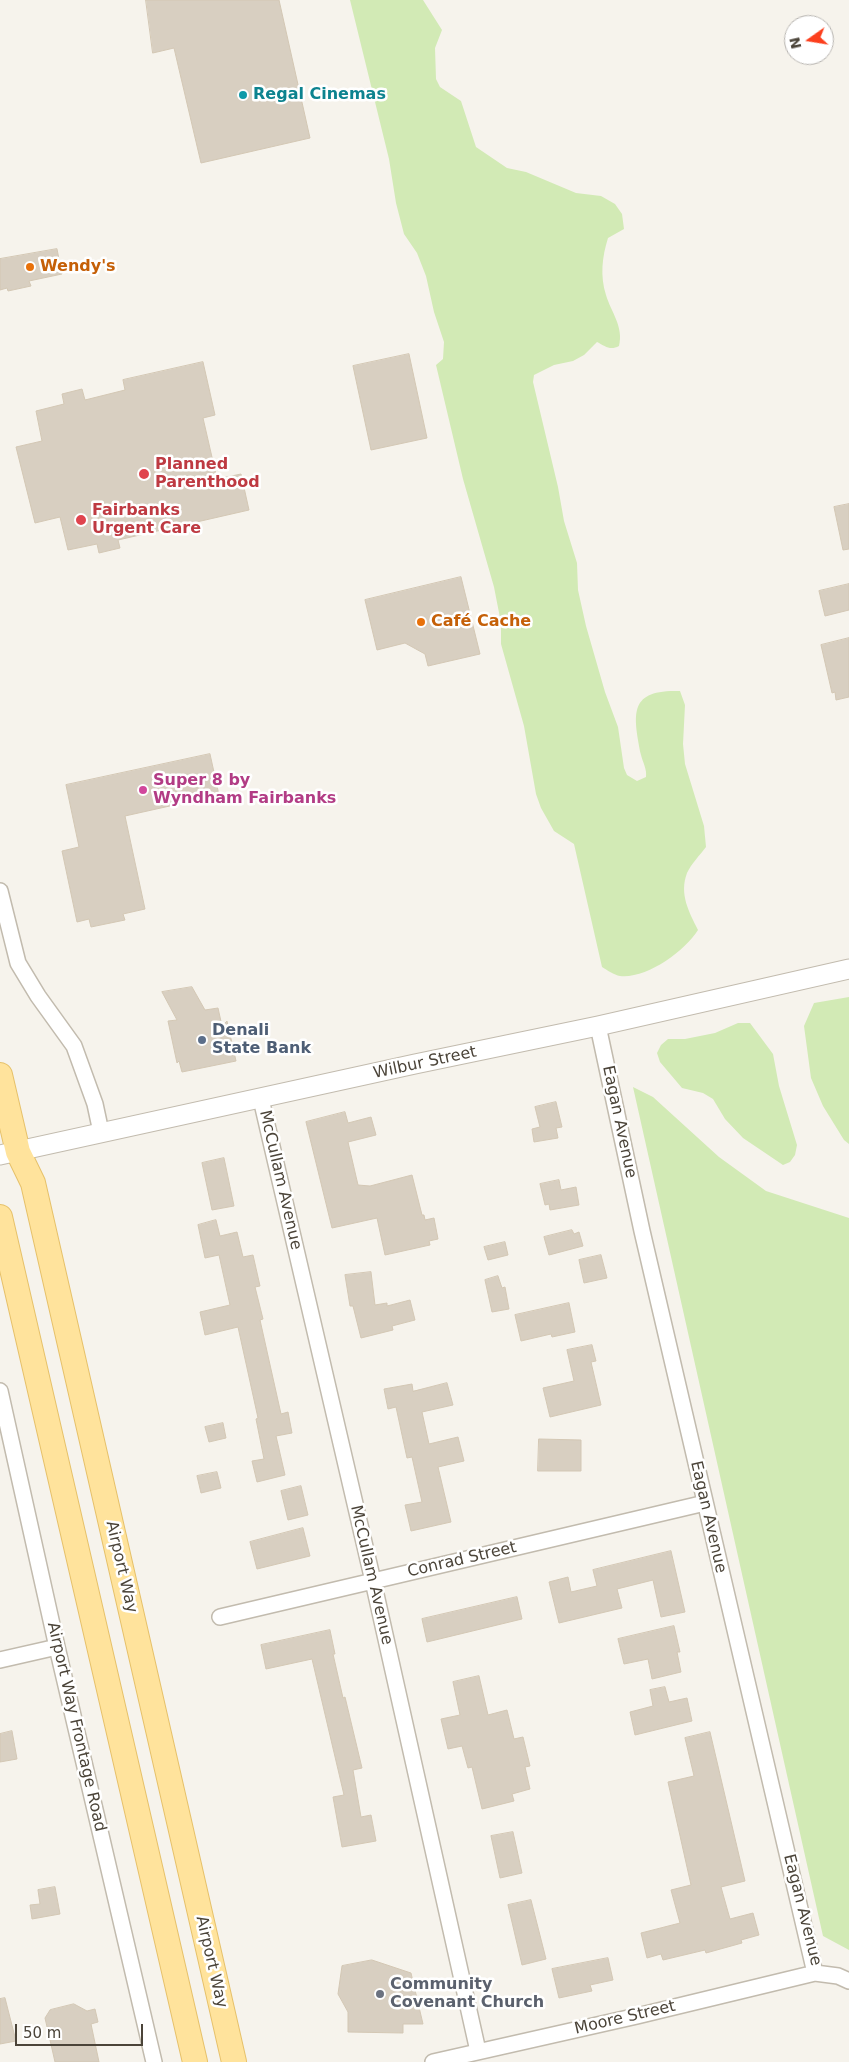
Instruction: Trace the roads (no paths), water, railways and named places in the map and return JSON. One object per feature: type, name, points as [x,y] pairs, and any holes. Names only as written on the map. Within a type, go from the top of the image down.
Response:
[{"type":"main road","name":"Airport Way","points":[[0,1075],[9,1153],[33,1183],[234,2062]]},
{"type":"main road","points":[[0,1217],[195,2062]]},
{"type":"street","points":[[0,891],[18,963],[38,996],[74,1046],[95,1104],[101,1132]]},
{"type":"street","name":"Wilbur Street","points":[[9,1153],[598,1026],[849,969]]},
{"type":"street","name":"Eagan Avenue","points":[[598,1026],[640,1222],[816,1973],[838,1976],[849,1981]]},
{"type":"street","name":"McCullam Avenue","points":[[261,1099],[478,2051]]},
{"type":"street","name":"Airport Way Frontage Road","points":[[0,1391],[57,1647],[154,2062]]},
{"type":"street","name":"Conrad Street","points":[[220,1617],[705,1503]]},
{"type":"street","points":[[0,1660],[57,1647]]},
{"type":"street","name":"Moore Street","points":[[433,2062],[816,1973]]},
{"type":"place","name":"Regal Cinemas","points":[[243,95]]},
{"type":"place","name":"Wendy's","points":[[30,267]]},
{"type":"place","name":"Planned Parenthood","points":[[144,474]]},
{"type":"place","name":"Fairbanks Urgent Care","points":[[81,520]]},
{"type":"place","name":"Café Cache","points":[[421,622]]},
{"type":"place","name":"Super 8 by Wyndham Fairbanks","points":[[143,790]]},
{"type":"place","name":"Denali State Bank","points":[[202,1040]]},
{"type":"place","name":"Community Covenant Church","points":[[380,1994]]}]
